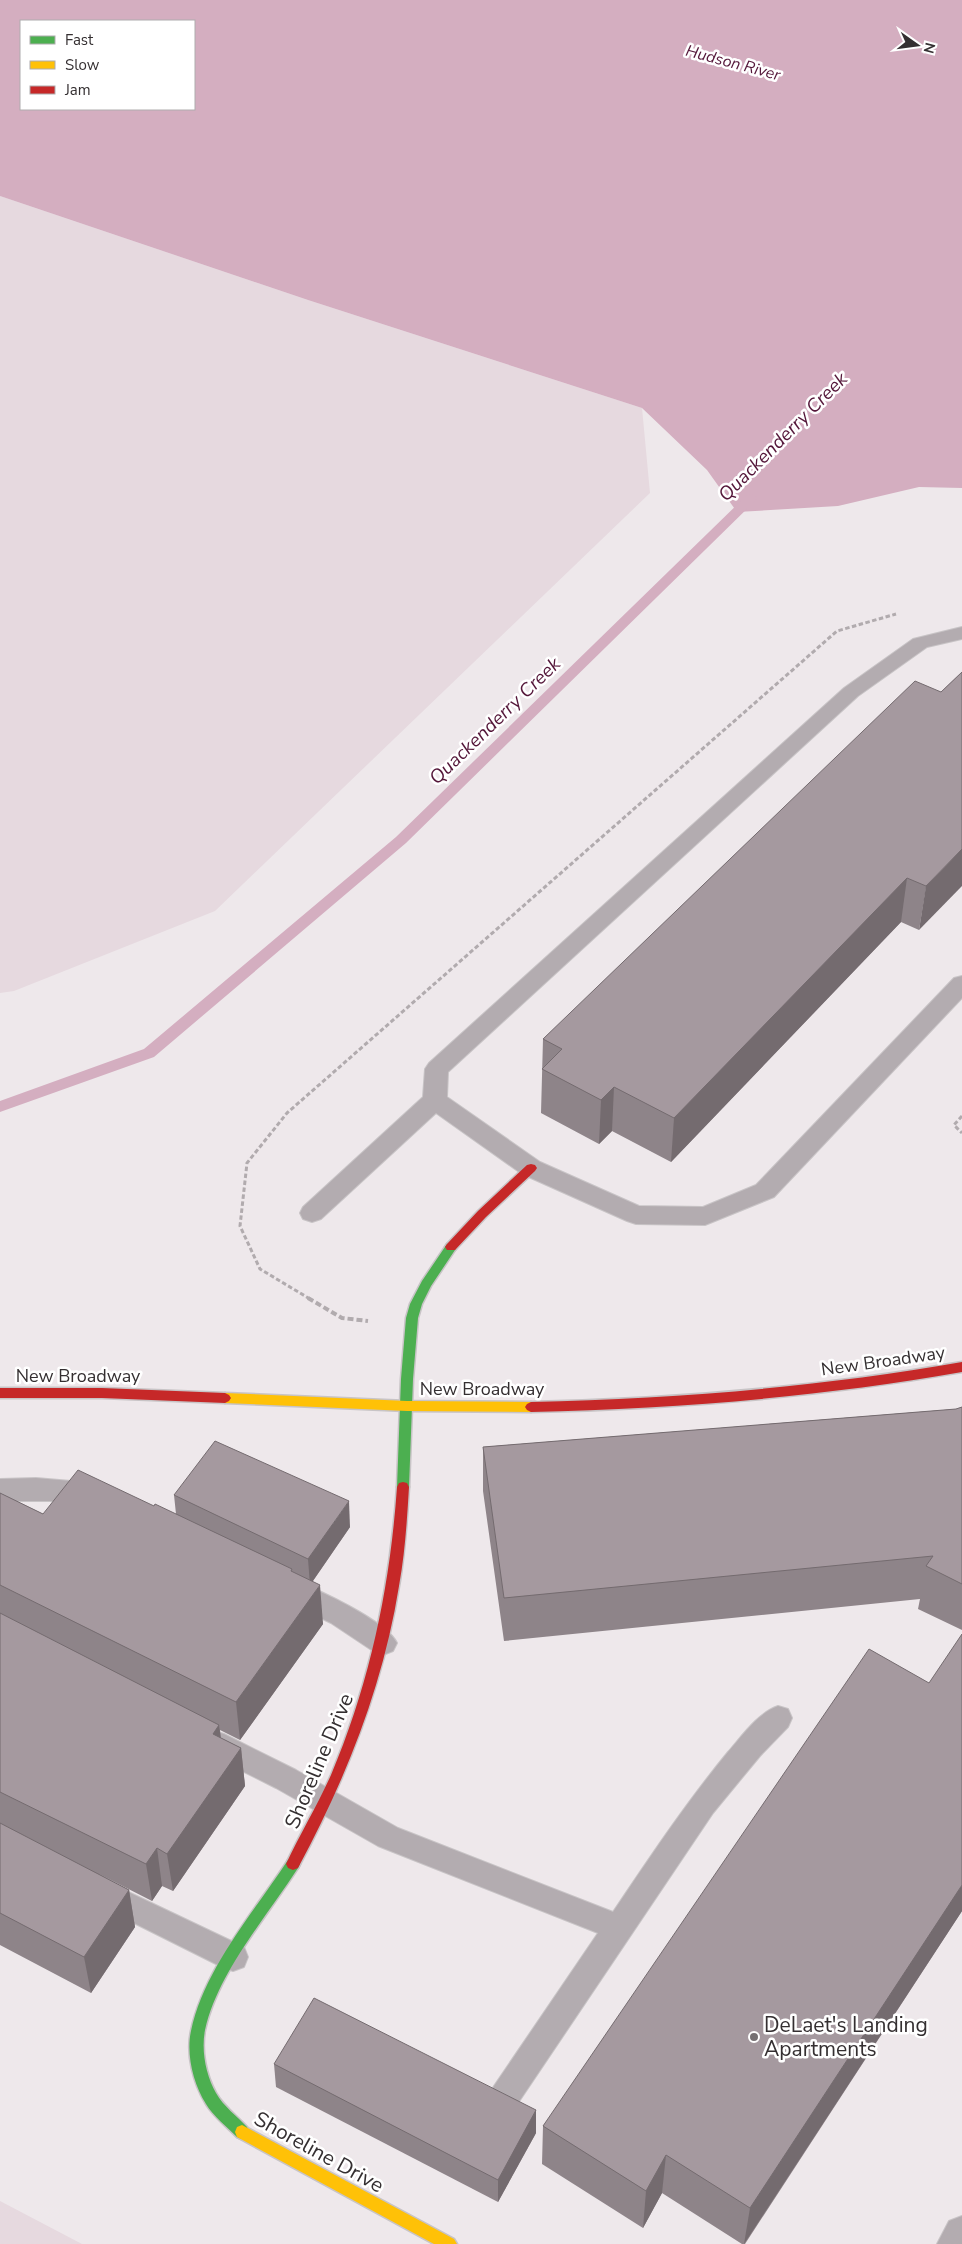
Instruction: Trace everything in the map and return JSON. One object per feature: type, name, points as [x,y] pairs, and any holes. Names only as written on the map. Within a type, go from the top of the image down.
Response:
[{"type":"street","name":"Shoreline Drive","points":[[449,2244],[247,2136],[226,2121],[209,2101],[198,2076],[194,2054],[197,2030],[203,2008],[233,1957],[284,1879],[326,1802],[357,1724],[383,1644],[391,1603],[401,1524],[405,1406],[411,1326],[416,1304],[430,1277],[465,1234],[531,1168]]},
{"type":"street","name":"New Broadway","points":[[0,1393],[176,1394],[405,1406],[546,1407],[714,1399],[861,1384],[962,1367]]},
{"type":"street","points":[[956,2244],[962,2234]]},
{"type":"lane","points":[[312,1213],[434,1100],[437,1069],[851,692],[920,643],[962,633]]},
{"type":"lane","points":[[434,1100],[531,1168],[636,1215],[705,1216],[765,1191],[962,984]]},
{"type":"lane","points":[[0,1490],[47,1489],[71,1491],[112,1505]]},
{"type":"lane","points":[[272,1581],[341,1615],[383,1644]]},
{"type":"lane","points":[[505,2096],[703,1804],[750,1747],[778,1718]]},
{"type":"lane","points":[[191,1731],[286,1779],[388,1837],[619,1928]]},
{"type":"lane","points":[[76,1879],[169,1927],[233,1957]]},
{"type":"path","points":[[962,1116],[954,1125],[962,1133]]},
{"type":"shaded area","points":[[0,196],[308,300],[642,408],[650,493],[215,911],[14,991],[0,993]]},
{"type":"shaded area","points":[[0,2201],[82,2244],[0,2244]]},
{"type":"water","name":"Hudson River","points":[[0,0],[962,0],[962,488],[919,487],[838,506],[737,512],[707,470],[642,408],[308,300],[0,196]]},
{"type":"building","points":[[962,672],[962,849],[926,886],[907,878],[674,1118],[614,1087],[601,1100],[542,1069],[562,1049],[543,1039],[915,681],[941,692]]},
{"type":"building","points":[[962,1407],[962,1584],[926,1566],[933,1556],[504,1598],[483,1447]]},
{"type":"building","points":[[215,1441],[349,1501],[308,1559],[174,1495]]},
{"type":"building","points":[[78,1470],[292,1569],[291,1571],[320,1585],[236,1702],[0,1585],[0,1493],[43,1514]]},
{"type":"building","points":[[0,1613],[219,1725],[213,1734],[241,1748],[167,1854],[157,1848],[146,1864],[0,1792]]},
{"type":"building","name":"DeLaet's Landing Apartments","points":[[962,1634],[962,1885],[750,2208],[666,2155],[646,2191],[543,2126],[869,1649],[929,1683]]},
{"type":"building","points":[[0,1823],[129,1890],[84,1957],[0,1913]]},
{"type":"building","points":[[314,1998],[536,2110],[498,2180],[274,2064]]},
{"type":"waterway","name":"Quackenderry Creek","points":[[0,1107],[149,1053],[401,840],[751,498]]},
{"type":"traffic: fast","points":[[403,1487],[407,1379],[412,1318],[416,1304],[426,1284],[451,1247]]},
{"type":"traffic: fast","points":[[242,2132],[211,2099],[198,2066],[198,2032],[209,1997],[227,1963],[293,1864]]},
{"type":"traffic: slow","points":[[225,1398],[407,1406],[531,1407]]},
{"type":"traffic: slow","points":[[242,2132],[449,2244]]},
{"type":"traffic: jam","points":[[451,1247],[482,1214],[531,1168]]},
{"type":"traffic: jam","points":[[531,1407],[693,1401],[802,1391],[962,1367]]},
{"type":"traffic: jam","points":[[0,1393],[102,1393],[225,1398]]},
{"type":"traffic: jam","points":[[293,1864],[337,1776],[371,1682],[393,1586],[400,1536],[403,1487]]},
{"type":"place","name":"DeLaet's Landing Apartments","points":[[754,2037]]}]
